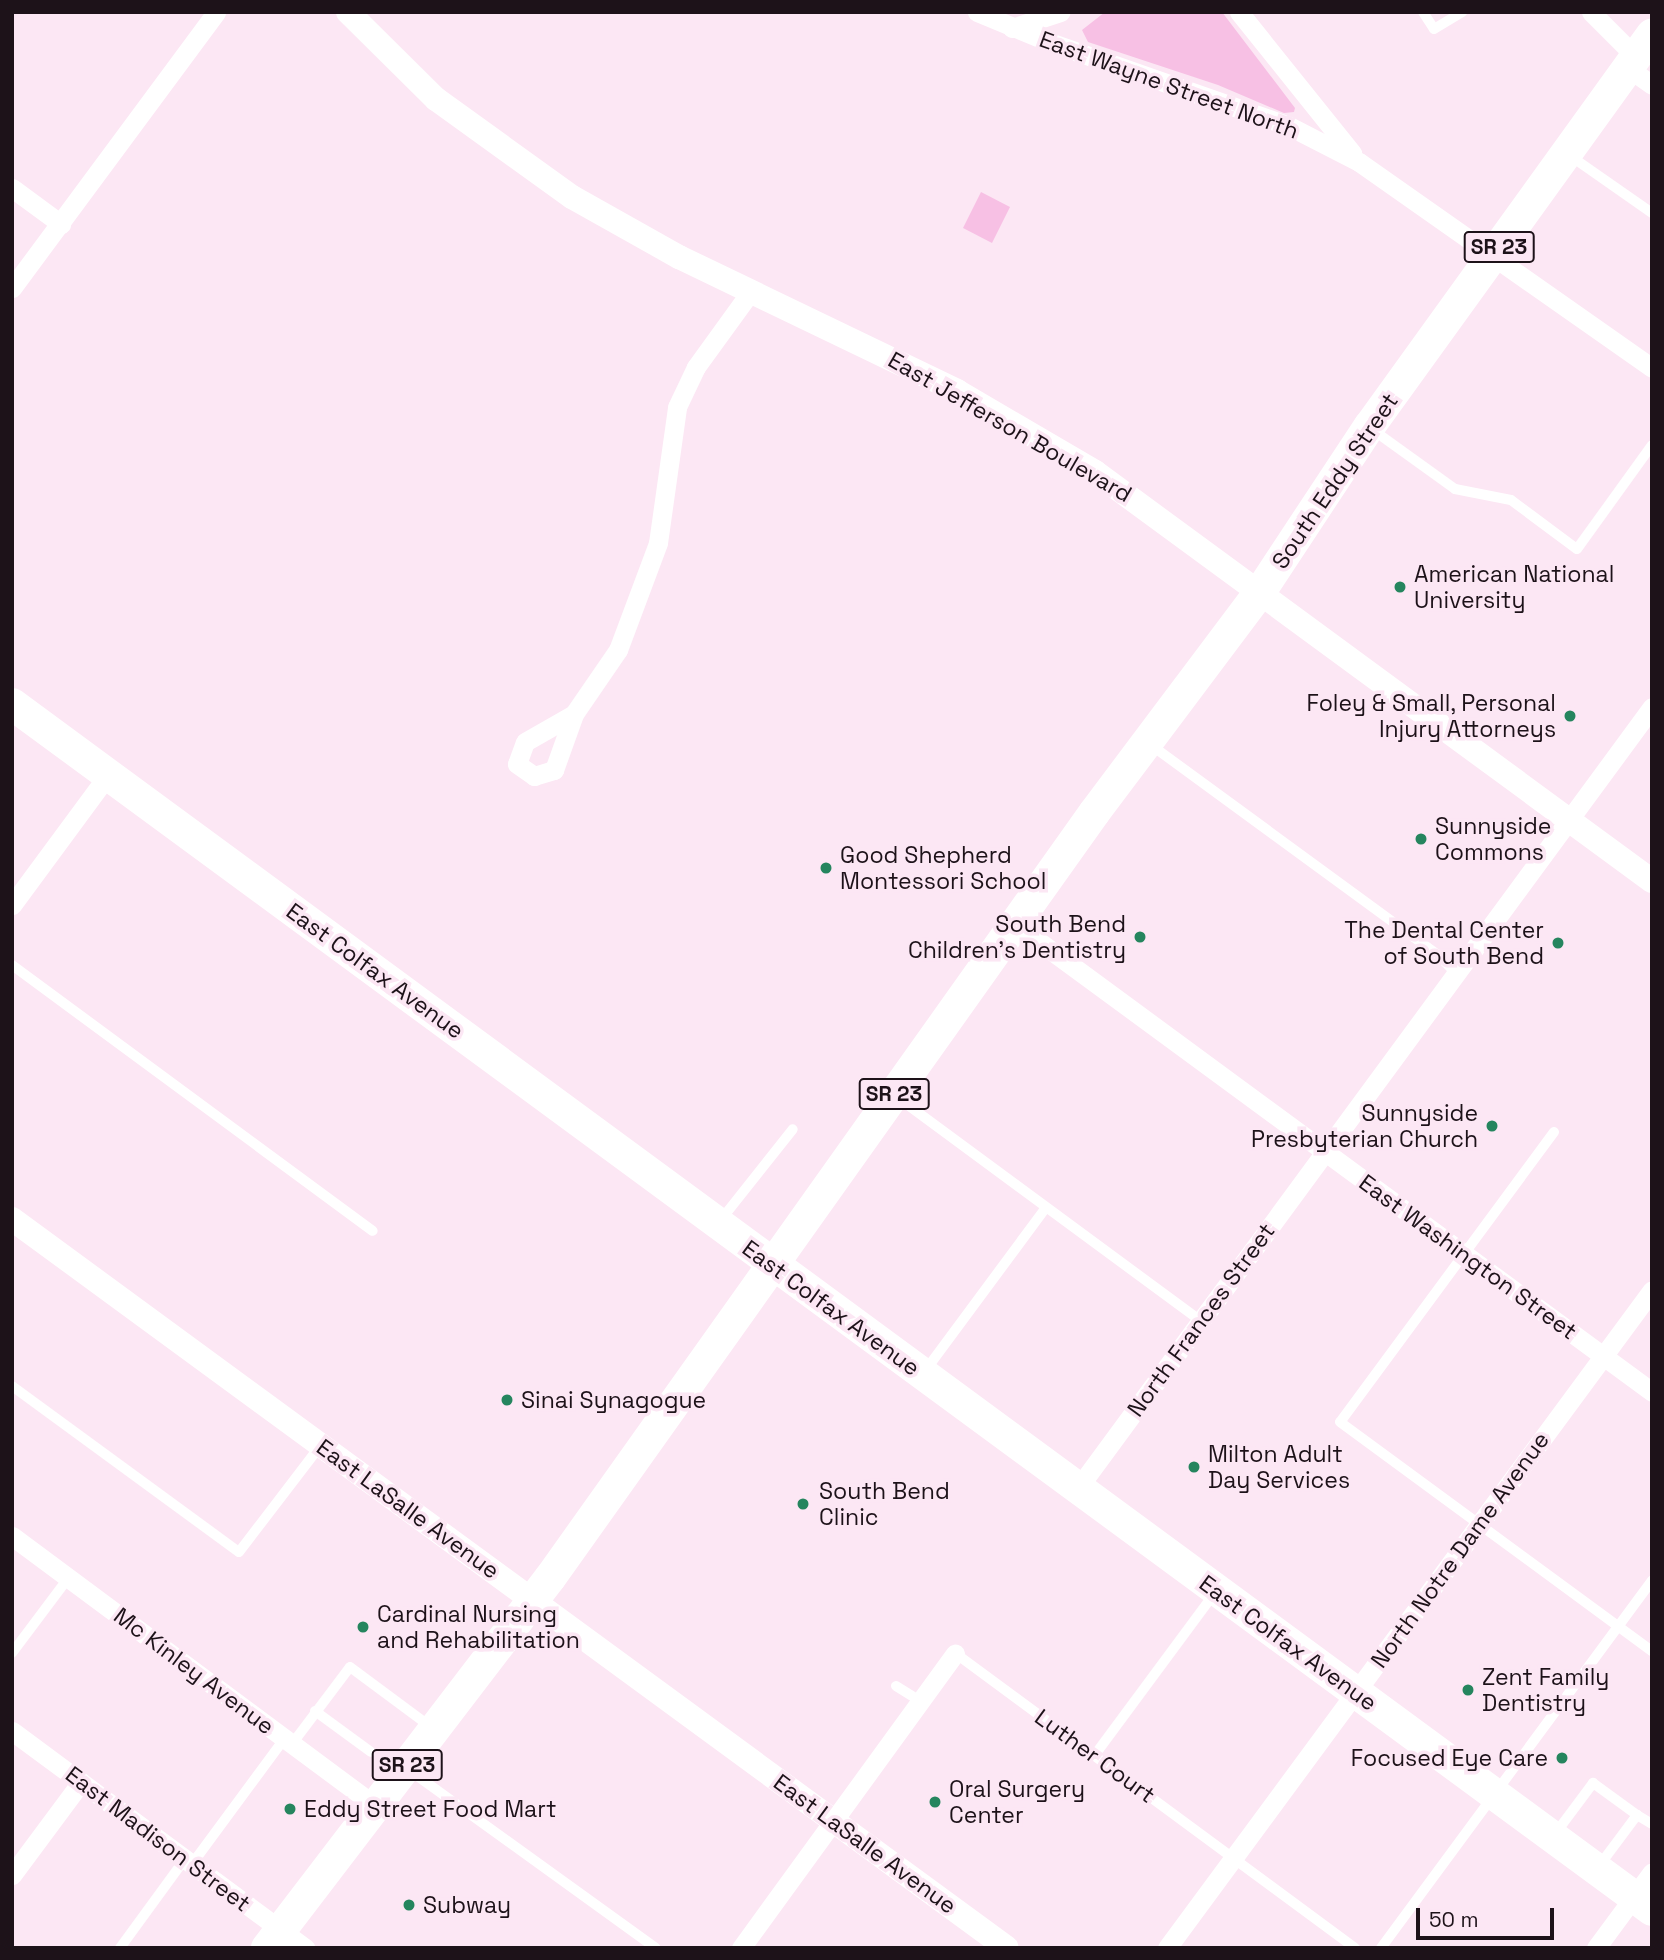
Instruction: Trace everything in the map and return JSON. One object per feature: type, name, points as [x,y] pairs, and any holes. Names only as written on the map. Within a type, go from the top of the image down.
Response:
[{"type":"main road","name":"South Eddy Street","points":[[1015,924],[1146,742],[1259,592],[1369,427],[1567,153],[1642,61]]},
{"type":"main road","name":"East Colfax Avenue","points":[[12,704],[1553,1838],[1597,1870],[1646,1893]]},
{"type":"main road","name":"SR 23","points":[[284,1942],[375,1806],[534,1600],[1015,924]]},
{"type":"street","points":[[12,288],[216,12]]},
{"type":"street","name":"East Jefferson Boulevard","points":[[348,12],[436,99],[535,173],[662,248],[887,354],[1055,448],[1136,500],[1652,881]]},
{"type":"street","name":"East Wayne Street North","points":[[977,12],[1012,28],[1276,121],[1359,162]]},
{"type":"street","points":[[1012,28],[1060,12]]},
{"type":"street","points":[[1239,12],[1359,162],[1495,254],[1652,368]]},
{"type":"street","points":[[1591,12],[1642,61]]},
{"type":"street","points":[[12,188],[61,224]]},
{"type":"street","points":[[574,714],[618,650],[648,577],[658,543],[677,407],[696,368],[751,291]]},
{"type":"street","name":"North Frances Street","points":[[1078,1488],[1652,707]]},
{"type":"street","points":[[12,905],[108,775]]},
{"type":"street","name":"East Washington Street","points":[[1015,924],[1652,1392]]},
{"type":"street","name":"East LaSalle Avenue","points":[[12,1219],[1007,1948]]},
{"type":"street","name":"North Notre Dame Avenue","points":[[1167,1948],[1652,1290]]},
{"type":"street","name":"Mc Kinley Avenue","points":[[12,1536],[375,1806]]},
{"type":"street","points":[[741,1948],[956,1653]]},
{"type":"street","name":"East Madison Street","points":[[12,1731],[188,1861],[284,1942]]},
{"type":"street","points":[[12,1875],[81,1782]]},
{"type":"street","points":[[1596,1948],[1646,1893]]},
{"type":"lane","points":[[1423,12],[1434,29],[1462,12]]},
{"type":"lane","points":[[1567,153],[1652,213]]},
{"type":"lane","points":[[1369,427],[1455,489],[1511,500],[1577,548],[1652,445]]},
{"type":"lane","points":[[1146,742],[1437,954],[1456,973]]},
{"type":"lane","points":[[12,965],[373,1231]]},
{"type":"lane","points":[[894,1094],[1045,1209],[1201,1321]]},
{"type":"lane","points":[[717,1224],[793,1129]]},
{"type":"lane","points":[[1553,1132],[1340,1422],[1652,1651]]},
{"type":"lane","points":[[922,1374],[1045,1209]]},
{"type":"lane","points":[[12,1386],[239,1552],[320,1445]]},
{"type":"lane","points":[[12,1653],[69,1577]]},
{"type":"lane","points":[[1381,1948],[1652,1580]]},
{"type":"lane","points":[[1094,1756],[1216,1590]]},
{"type":"lane","name":"Luther Court","points":[[956,1653],[1354,1948]]},
{"type":"lane","points":[[120,1948],[188,1861],[316,1711],[350,1667],[435,1730]]},
{"type":"lane","points":[[896,1686],[920,1702]]},
{"type":"lane","points":[[316,1711],[371,1752]]},
{"type":"lane","points":[[405,1767],[656,1948]]},
{"type":"lane","points":[[1553,1838],[1594,1783],[1652,1824]]},
{"type":"lane","points":[[1597,1870],[1637,1815]]},
{"type":"shaded area","points":[[1105,12],[1222,12],[1295,108],[1294,112],[1284,113],[1218,85],[1088,42],[1082,30]]},
{"type":"shaded area","points":[[981,192],[1010,207],[992,243],[963,228]]},
{"type":"place","name":"American National University","points":[[1400,587]]},
{"type":"place","name":"Foley & Small, Personal Injury Attorneys","points":[[1570,716]]},
{"type":"place","name":"Sunnyside Commons","points":[[1421,839]]},
{"type":"place","name":"Good Shepherd Montessori School","points":[[826,868]]},
{"type":"place","name":"South Bend Children's Dentistry","points":[[1140,937]]},
{"type":"place","name":"The Dental Center of South Bend","points":[[1558,943]]},
{"type":"place","name":"Sunnyside Presbyterian Church","points":[[1492,1126]]},
{"type":"place","name":"Sinai Synagogue","points":[[507,1400]]},
{"type":"place","name":"Milton Adult Day Services","points":[[1194,1467]]},
{"type":"place","name":"South Bend Clinic","points":[[803,1504]]},
{"type":"place","name":"Cardinal Nursing and Rehabilitation","points":[[363,1627]]},
{"type":"place","name":"Zent Family Dentistry","points":[[1468,1690]]},
{"type":"place","name":"Focused Eye Care","points":[[1562,1758]]},
{"type":"place","name":"Oral Surgery Center","points":[[935,1802]]},
{"type":"place","name":"Eddy Street Food Mart","points":[[290,1809]]},
{"type":"place","name":"Subway","points":[[409,1905]]}]
